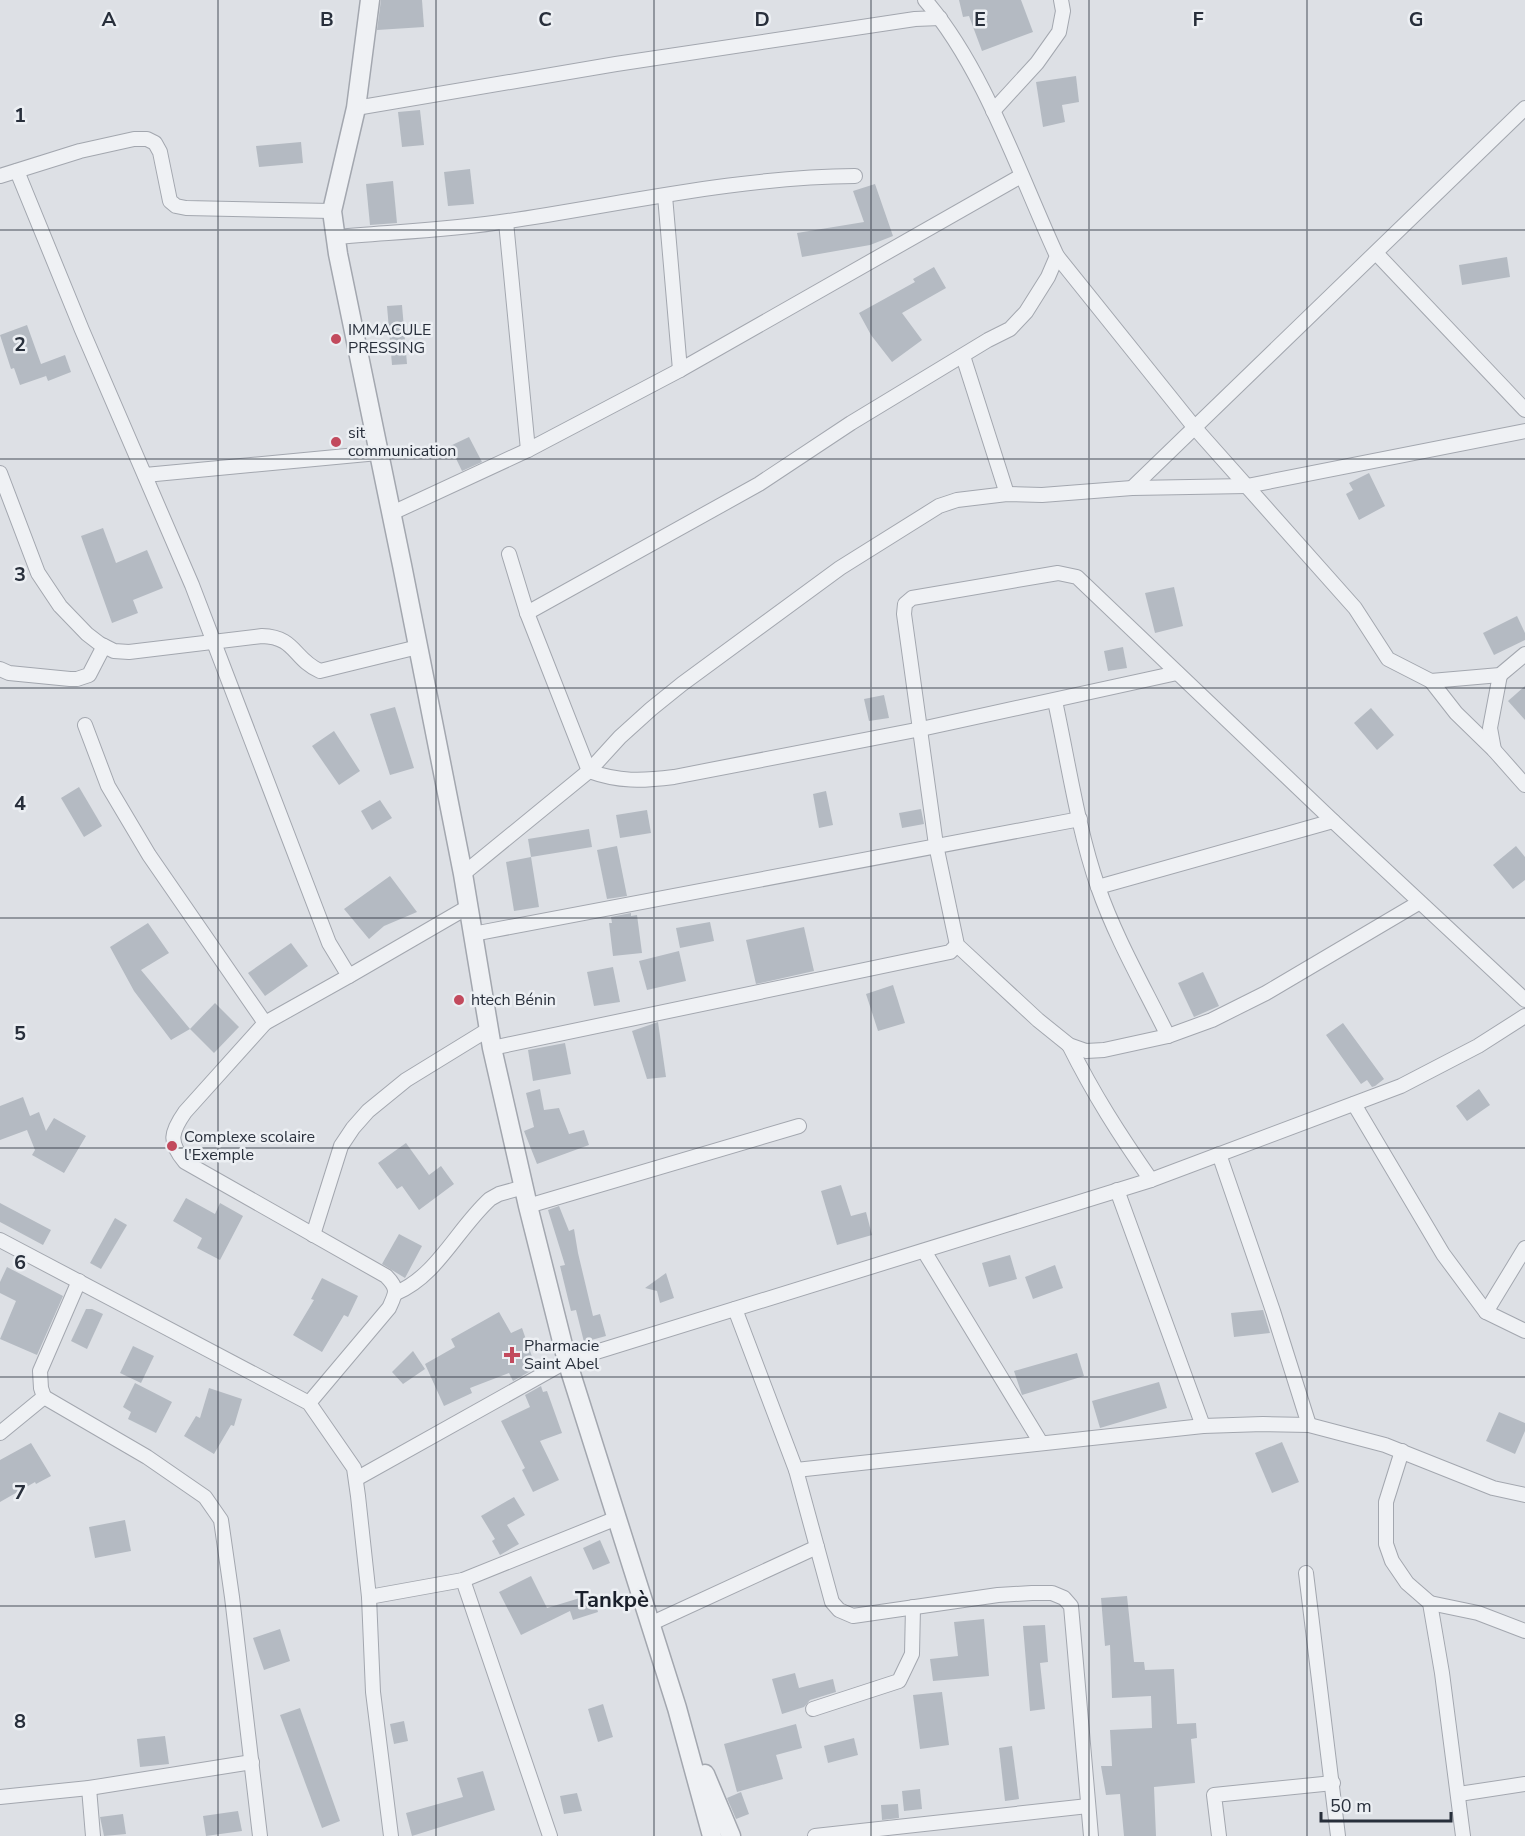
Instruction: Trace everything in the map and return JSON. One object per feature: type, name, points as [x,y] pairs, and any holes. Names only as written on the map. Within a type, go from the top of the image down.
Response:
[{"type":"street","points":[[370,0],[356,108],[332,212],[336,237],[463,874],[492,1048],[528,1206],[567,1361],[677,1708],[712,1836]]},
{"type":"street","points":[[925,0],[940,18],[974,74],[993,111],[1057,256],[1195,428],[1354,608],[1388,659],[1431,681],[1456,713],[1494,750],[1525,785]]},
{"type":"street","points":[[993,111],[1036,63],[1059,32],[1063,11],[1061,0]]},
{"type":"street","points":[[356,108],[616,64],[915,19],[940,18]]},
{"type":"street","points":[[1132,488],[1525,108]]},
{"type":"street","points":[[0,176],[80,151],[147,139],[155,143],[160,152],[167,193],[170,201],[176,206],[332,212]]},
{"type":"street","points":[[17,171],[82,330],[192,585],[325,933],[349,976]]},
{"type":"street","points":[[336,237],[506,222],[665,196],[797,178],[855,176]]},
{"type":"street","points":[[392,513],[528,450],[680,370],[1021,176]]},
{"type":"street","points":[[665,196],[680,370]]},
{"type":"street","points":[[506,222],[528,450]]},
{"type":"street","points":[[1376,253],[1525,410]]},
{"type":"street","points":[[527,613],[759,484],[851,423],[1010,329],[1036,297],[1057,256]]},
{"type":"street","points":[[963,356],[1007,494]]},
{"type":"street","points":[[463,874],[589,771],[620,737],[651,709],[840,568],[939,506],[957,500],[1007,494],[1042,495],[1132,488],[1247,486],[1525,431]]},
{"type":"street","points":[[145,475],[378,453]]},
{"type":"street","points":[[0,473],[38,573],[60,606],[87,634],[114,651],[129,652],[213,641],[276,636],[286,642],[308,666],[320,671],[418,646]]},
{"type":"street","points":[[509,554],[527,613],[589,771],[609,778],[638,781],[674,777],[921,729],[1177,673]]},
{"type":"street","points":[[1420,902],[1266,993],[1212,1020],[1168,1036],[1104,1050],[1086,1051],[1069,1045],[1038,1020],[957,945],[936,845],[904,614],[905,604],[912,598],[1058,573],[1077,577],[1525,1000]]},
{"type":"street","points":[[0,669],[9,673],[77,679],[89,675],[104,646]]},
{"type":"street","points":[[1431,681],[1500,675],[1525,654]]},
{"type":"street","points":[[1494,750],[1490,728],[1500,675]]},
{"type":"street","points":[[1055,701],[1080,819],[1098,886],[1116,932],[1168,1036]]},
{"type":"street","points":[[85,725],[108,786],[167,881],[265,1023]]},
{"type":"street","points":[[473,934],[1080,819]]},
{"type":"street","points":[[1098,886],[1333,821]]},
{"type":"street","points":[[309,1403],[389,1308],[396,1293],[394,1284],[386,1276],[185,1162],[176,1152],[172,1140],[175,1127],[185,1112],[265,1023],[468,907]]},
{"type":"street","points":[[492,1048],[950,952],[957,945]]},
{"type":"street","points":[[356,1479],[567,1361],[1151,1180],[1401,1086],[1478,1046],[1525,1016]]},
{"type":"street","points":[[313,1235],[341,1146],[353,1128],[368,1111],[406,1080],[489,1029]]},
{"type":"street","points":[[1069,1045],[1108,1119],[1151,1180]]},
{"type":"street","points":[[1354,1104],[1443,1254],[1486,1312],[1525,1331]]},
{"type":"street","points":[[528,1206],[799,1126]]},
{"type":"street","points":[[1219,1154],[1309,1425]]},
{"type":"street","points":[[396,1293],[411,1287],[427,1273],[490,1199],[524,1187]]},
{"type":"street","points":[[1117,1190],[1203,1426]]},
{"type":"street","points":[[0,1240],[309,1403],[354,1468],[369,1597],[374,1692],[391,1836]]},
{"type":"street","points":[[1486,1312],[1525,1248]]},
{"type":"street","points":[[924,1251],[1041,1443]]},
{"type":"street","points":[[79,1281],[40,1371],[41,1388],[44,1397],[147,1457],[206,1497],[221,1520],[260,1836]]},
{"type":"street","points":[[735,1309],[796,1470],[832,1602],[839,1610],[853,1616],[998,1595],[1052,1593],[1065,1598],[1071,1606],[1091,1836]]},
{"type":"street","points":[[0,1433],[44,1397]]},
{"type":"street","points":[[796,1470],[1203,1426],[1309,1425],[1402,1451],[1493,1488],[1525,1495]]},
{"type":"street","points":[[1402,1451],[1386,1502],[1386,1544],[1392,1561],[1407,1583],[1430,1603],[1478,1613],[1525,1631]]},
{"type":"street","points":[[369,1597],[463,1580],[617,1518]]},
{"type":"street","points":[[650,1624],[817,1546]]},
{"type":"street","points":[[1306,1573],[1338,1836]]},
{"type":"street","points":[[463,1580],[550,1836]]},
{"type":"street","points":[[1430,1603],[1463,1836]]},
{"type":"street","points":[[813,1709],[899,1681],[912,1654],[913,1607]]},
{"type":"street","points":[[677,1708],[731,1836]]},
{"type":"street","points":[[0,1796],[89,1788],[252,1762]]},
{"type":"street","points":[[1219,1836],[1214,1795],[1333,1783]]},
{"type":"street","points":[[1458,1794],[1525,1784]]},
{"type":"street","points":[[89,1788],[93,1836]]},
{"type":"street","points":[[815,1836],[1088,1806]]},
{"type":"building","points":[[381,0],[422,0],[424,27],[377,30]]},
{"type":"building","points":[[959,0],[1021,0],[1033,32],[982,51],[969,16],[963,17]]},
{"type":"building","points":[[1076,76],[1079,102],[1062,105],[1065,122],[1043,127],[1036,82]]},
{"type":"building","points":[[420,110],[424,145],[402,147],[398,112]]},
{"type":"building","points":[[301,142],[303,163],[259,167],[256,146]]},
{"type":"building","points":[[470,169],[474,204],[448,206],[444,172]]},
{"type":"building","points":[[393,181],[397,223],[370,225],[366,184]]},
{"type":"building","points":[[875,184],[893,236],[870,245],[802,257],[797,233],[864,222],[853,191]]},
{"type":"building","points":[[1507,257],[1510,277],[1462,285],[1459,265]]},
{"type":"building","points":[[934,267],[946,288],[902,313],[922,340],[892,362],[871,335],[859,313],[915,282],[913,279]]},
{"type":"building","points":[[402,305],[407,364],[392,365],[387,306]]},
{"type":"building","points":[[27,325],[41,364],[65,355],[71,372],[48,381],[45,373],[46,376],[20,385],[14,368],[11,369],[0,335]]},
{"type":"building","points":[[469,437],[482,462],[462,471],[450,446]]},
{"type":"building","points":[[1369,473],[1385,506],[1359,520],[1346,494],[1353,490],[1349,483]]},
{"type":"building","points":[[103,528],[116,563],[147,550],[163,588],[133,600],[138,613],[112,623],[81,536]]},
{"type":"building","points":[[1174,587],[1183,626],[1155,633],[1145,593]]},
{"type":"building","points":[[1517,616],[1525,633],[1525,640],[1494,655],[1483,633]]},
{"type":"building","points":[[1123,647],[1127,668],[1108,671],[1104,651]]},
{"type":"building","points":[[1525,686],[1525,720],[1508,701]]},
{"type":"building","points":[[884,695],[889,718],[869,721],[864,699]]},
{"type":"building","points":[[395,707],[414,768],[390,775],[370,714]]},
{"type":"building","points":[[1371,708],[1394,735],[1377,750],[1354,723]]},
{"type":"building","points":[[334,731],[360,771],[339,785],[312,746]]},
{"type":"building","points":[[79,787],[102,826],[84,837],[61,798]]},
{"type":"building","points":[[826,791],[833,825],[819,828],[813,794]]},
{"type":"building","points":[[380,800],[392,818],[372,830],[361,811]]},
{"type":"building","points":[[921,809],[924,824],[902,828],[899,813]]},
{"type":"building","points":[[647,810],[651,833],[620,838],[616,815]]},
{"type":"building","points":[[589,829],[592,847],[531,857],[528,839]]},
{"type":"building","points":[[617,846],[627,896],[607,899],[597,850]]},
{"type":"building","points":[[1516,846],[1525,857],[1525,880],[1513,889],[1493,865]]},
{"type":"building","points":[[531,857],[539,907],[514,911],[506,862]]},
{"type":"building","points":[[390,876],[417,912],[384,926],[369,939],[344,909]]},
{"type":"building","points":[[631,913],[631,916],[637,915],[642,953],[613,956],[609,923],[612,923],[611,917]]},
{"type":"building","points":[[710,922],[714,941],[680,948],[676,928]]},
{"type":"building","points":[[148,923],[169,953],[141,970],[190,1029],[171,1040],[134,991],[110,947]]},
{"type":"building","points":[[804,927],[814,971],[756,984],[746,940]]},
{"type":"building","points":[[291,943],[308,966],[265,996],[248,973]]},
{"type":"building","points":[[679,951],[686,981],[647,990],[639,961]]},
{"type":"building","points":[[613,967],[620,1002],[594,1006],[587,972]]},
{"type":"building","points":[[1203,972],[1219,1006],[1194,1017],[1178,983]]},
{"type":"building","points":[[893,985],[905,1023],[878,1031],[866,994]]},
{"type":"building","points":[[215,1003],[239,1027],[214,1053],[190,1029]]},
{"type":"building","points":[[658,1022],[666,1077],[647,1079],[632,1031]]},
{"type":"building","points":[[1343,1023],[1384,1079],[1375,1086],[1372,1087],[1367,1080],[1361,1084],[1326,1035]]},
{"type":"building","points":[[565,1043],[571,1074],[533,1081],[528,1050]]},
{"type":"building","points":[[540,1089],[544,1110],[559,1108],[569,1134],[584,1130],[589,1145],[537,1164],[524,1131],[534,1127],[526,1093]]},
{"type":"building","points":[[1479,1089],[1490,1105],[1467,1121],[1456,1106]]},
{"type":"building","points":[[23,1097],[30,1116],[39,1112],[46,1131],[54,1118],[86,1136],[64,1173],[32,1155],[35,1150],[27,1130],[0,1140],[0,1106]]},
{"type":"building","points":[[406,1143],[429,1175],[441,1166],[454,1184],[419,1210],[402,1186],[397,1189],[378,1163]]},
{"type":"building","points":[[841,1185],[851,1216],[866,1212],[872,1235],[837,1245],[821,1191]]},
{"type":"building","points":[[186,1198],[215,1214],[220,1203],[243,1216],[220,1260],[197,1248],[202,1238],[173,1221]]},
{"type":"building","points":[[0,1203],[51,1230],[43,1245],[0,1222]]},
{"type":"building","points":[[559,1206],[569,1231],[574,1229],[593,1316],[600,1314],[606,1336],[584,1342],[576,1310],[571,1311],[560,1266],[565,1265],[548,1210]]},
{"type":"building","points":[[115,1218],[127,1225],[101,1269],[90,1263]]},
{"type":"building","points":[[399,1234],[422,1246],[405,1278],[382,1264]]},
{"type":"building","points":[[1010,1255],[1017,1279],[989,1287],[982,1263]]},
{"type":"building","points":[[1055,1265],[1063,1288],[1033,1299],[1025,1277]]},
{"type":"building","points":[[7,1267],[63,1296],[37,1355],[0,1339],[16,1301],[0,1293],[0,1282]]},
{"type":"building","points":[[666,1273],[674,1298],[660,1303],[657,1291],[645,1288]]},
{"type":"building","points":[[322,1278],[358,1296],[348,1317],[344,1315],[322,1352],[293,1335],[314,1300],[311,1299]]},
{"type":"building","points":[[86,1309],[103,1314],[87,1349],[71,1341]]},
{"type":"building","points":[[1263,1310],[1270,1333],[1234,1337],[1231,1313]]},
{"type":"building","points":[[499,1312],[511,1333],[522,1328],[536,1368],[513,1381],[509,1373],[470,1388],[472,1393],[444,1406],[425,1364],[455,1347],[451,1339]]},
{"type":"building","points":[[133,1346],[154,1356],[141,1383],[120,1373]]},
{"type":"building","points":[[413,1351],[425,1369],[403,1384],[392,1372]]},
{"type":"building","points":[[1077,1353],[1084,1376],[1022,1395],[1014,1371]]},
{"type":"building","points":[[1159,1382],[1167,1408],[1100,1428],[1092,1401]]},
{"type":"building","points":[[135,1383],[172,1402],[156,1433],[128,1419],[131,1412],[123,1407]]},
{"type":"building","points":[[541,1386],[543,1392],[547,1391],[562,1433],[540,1441],[559,1480],[533,1492],[522,1470],[525,1468],[501,1421],[530,1407],[525,1395]]},
{"type":"building","points":[[209,1388],[242,1399],[234,1426],[231,1425],[214,1454],[184,1436],[196,1416],[200,1418]]},
{"type":"building","points":[[1499,1412],[1525,1423],[1525,1431],[1515,1454],[1486,1441]]},
{"type":"building","points":[[1282,1442],[1299,1482],[1272,1493],[1255,1453]]},
{"type":"building","points":[[31,1443],[51,1476],[36,1484],[35,1482],[0,1502],[0,1460]]},
{"type":"building","points":[[514,1497],[525,1515],[507,1525],[519,1544],[500,1555],[492,1541],[495,1539],[481,1516]]},
{"type":"building","points":[[125,1520],[131,1551],[95,1558],[89,1527]]},
{"type":"building","points":[[600,1540],[610,1563],[593,1570],[583,1548]]},
{"type":"building","points":[[531,1576],[547,1608],[593,1594],[598,1612],[573,1620],[570,1611],[521,1635],[499,1592]]},
{"type":"building","points":[[1127,1596],[1134,1662],[1144,1662],[1145,1670],[1174,1669],[1177,1724],[1196,1723],[1197,1738],[1191,1739],[1195,1783],[1154,1787],[1156,1836],[1124,1836],[1120,1794],[1106,1795],[1101,1766],[1112,1766],[1110,1730],[1152,1728],[1151,1696],[1112,1698],[1110,1645],[1105,1646],[1101,1598]]},
{"type":"building","points":[[984,1619],[989,1676],[933,1681],[930,1659],[958,1656],[954,1622]]},
{"type":"building","points":[[1045,1625],[1048,1662],[1040,1663],[1045,1709],[1030,1711],[1023,1626]]},
{"type":"building","points":[[280,1629],[290,1661],[264,1670],[253,1638]]},
{"type":"building","points":[[795,1673],[799,1688],[833,1679],[836,1692],[810,1700],[804,1707],[782,1714],[772,1679]]},
{"type":"building","points":[[942,1692],[949,1745],[920,1749],[913,1695]]},
{"type":"building","points":[[603,1704],[613,1737],[598,1742],[588,1709]]},
{"type":"building","points":[[300,1708],[340,1821],[322,1828],[280,1715]]},
{"type":"building","points":[[404,1721],[408,1741],[394,1744],[390,1724]]},
{"type":"building","points":[[796,1724],[802,1748],[776,1755],[783,1779],[737,1792],[724,1744]]},
{"type":"building","points":[[165,1736],[169,1764],[140,1767],[137,1739]]},
{"type":"building","points":[[854,1738],[858,1755],[828,1763],[824,1746]]},
{"type":"building","points":[[1012,1746],[1019,1799],[1005,1801],[999,1748]]},
{"type":"building","points":[[483,1771],[495,1810],[412,1836],[406,1813],[463,1797],[457,1778]]},
{"type":"building","points":[[920,1789],[922,1809],[904,1811],[902,1791]]},
{"type":"building","points":[[741,1792],[749,1814],[736,1819],[727,1798]]},
{"type":"building","points":[[577,1793],[582,1811],[564,1814],[560,1796]]},
{"type":"building","points":[[898,1804],[899,1818],[882,1820],[881,1805]]},
{"type":"building","points":[[238,1811],[242,1831],[206,1836],[203,1816]]},
{"type":"building","points":[[123,1814],[126,1834],[104,1836],[100,1817]]},
{"type":"place","name":"IMMACULE PRESSING","points":[[336,339]]},
{"type":"place","name":"sit communication","points":[[336,442]]},
{"type":"place","name":"htech Bénin","points":[[459,1000]]},
{"type":"place","name":"Complexe scolaire l'Exemple","points":[[172,1146]]},
{"type":"place","name":"Pharmacie Saint Abel","points":[[512,1355]]},
{"type":"district","name":"Tankpè","points":[[612,1600]]}]
